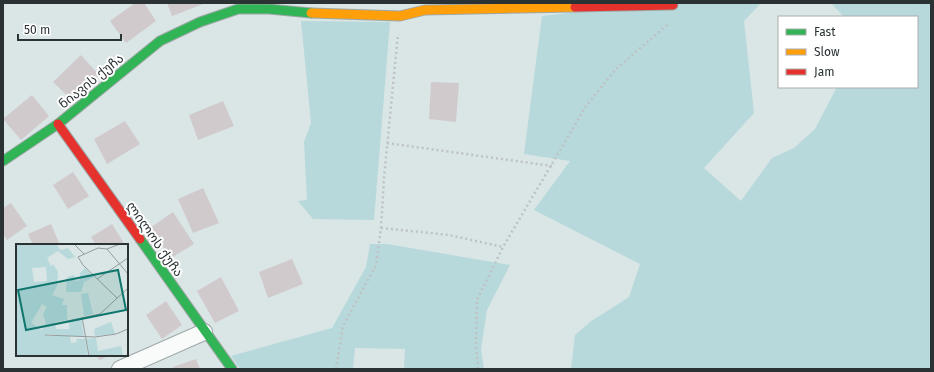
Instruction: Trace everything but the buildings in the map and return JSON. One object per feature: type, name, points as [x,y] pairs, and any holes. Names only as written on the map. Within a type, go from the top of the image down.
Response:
[{"type":"street","name":"ნიავის ქუჩა","points":[[3,161],[58,124],[160,41],[200,22],[238,9],[270,9],[332,15],[425,10],[673,6]]},
{"type":"street","name":"ლილოს ქუჩა","points":[[58,124],[204,332],[232,369]]},
{"type":"street","points":[[120,369],[204,332]]},
{"type":"path","points":[[478,369],[476,346],[477,300],[503,248],[586,106],[616,69],[667,25],[673,6]]},
{"type":"path","points":[[336,369],[343,326],[376,265],[381,228],[387,143],[408,11]]},
{"type":"path","points":[[387,143],[552,166]]},
{"type":"path","points":[[381,228],[449,235],[503,248]]},
{"type":"shaded area","points":[[659,3],[761,3],[744,21],[754,113],[704,168],[741,201],[772,158],[794,148],[815,129],[836,88],[918,88],[918,16],[843,16],[831,3],[931,3],[931,369],[571,369],[575,335],[590,322],[629,297],[640,264],[534,210],[570,161],[524,154],[542,16]]},
{"type":"shaded area","points":[[301,21],[390,22],[374,220],[313,219],[298,201],[307,200],[304,142],[311,123]]},
{"type":"shaded area","points":[[370,244],[387,244],[510,265],[487,310],[481,349],[484,369],[404,369],[405,349],[355,348],[353,369],[240,369],[231,356],[332,328],[366,267]]},
{"type":"traffic: fast","points":[[3,161],[58,124],[160,41],[200,22],[238,9],[269,9],[311,13]]},
{"type":"traffic: fast","points":[[140,239],[232,369]]},
{"type":"traffic: slow","points":[[311,13],[400,16],[425,10],[575,7]]},
{"type":"traffic: jam","points":[[575,7],[673,5]]},
{"type":"traffic: jam","points":[[58,124],[140,239]]}]
